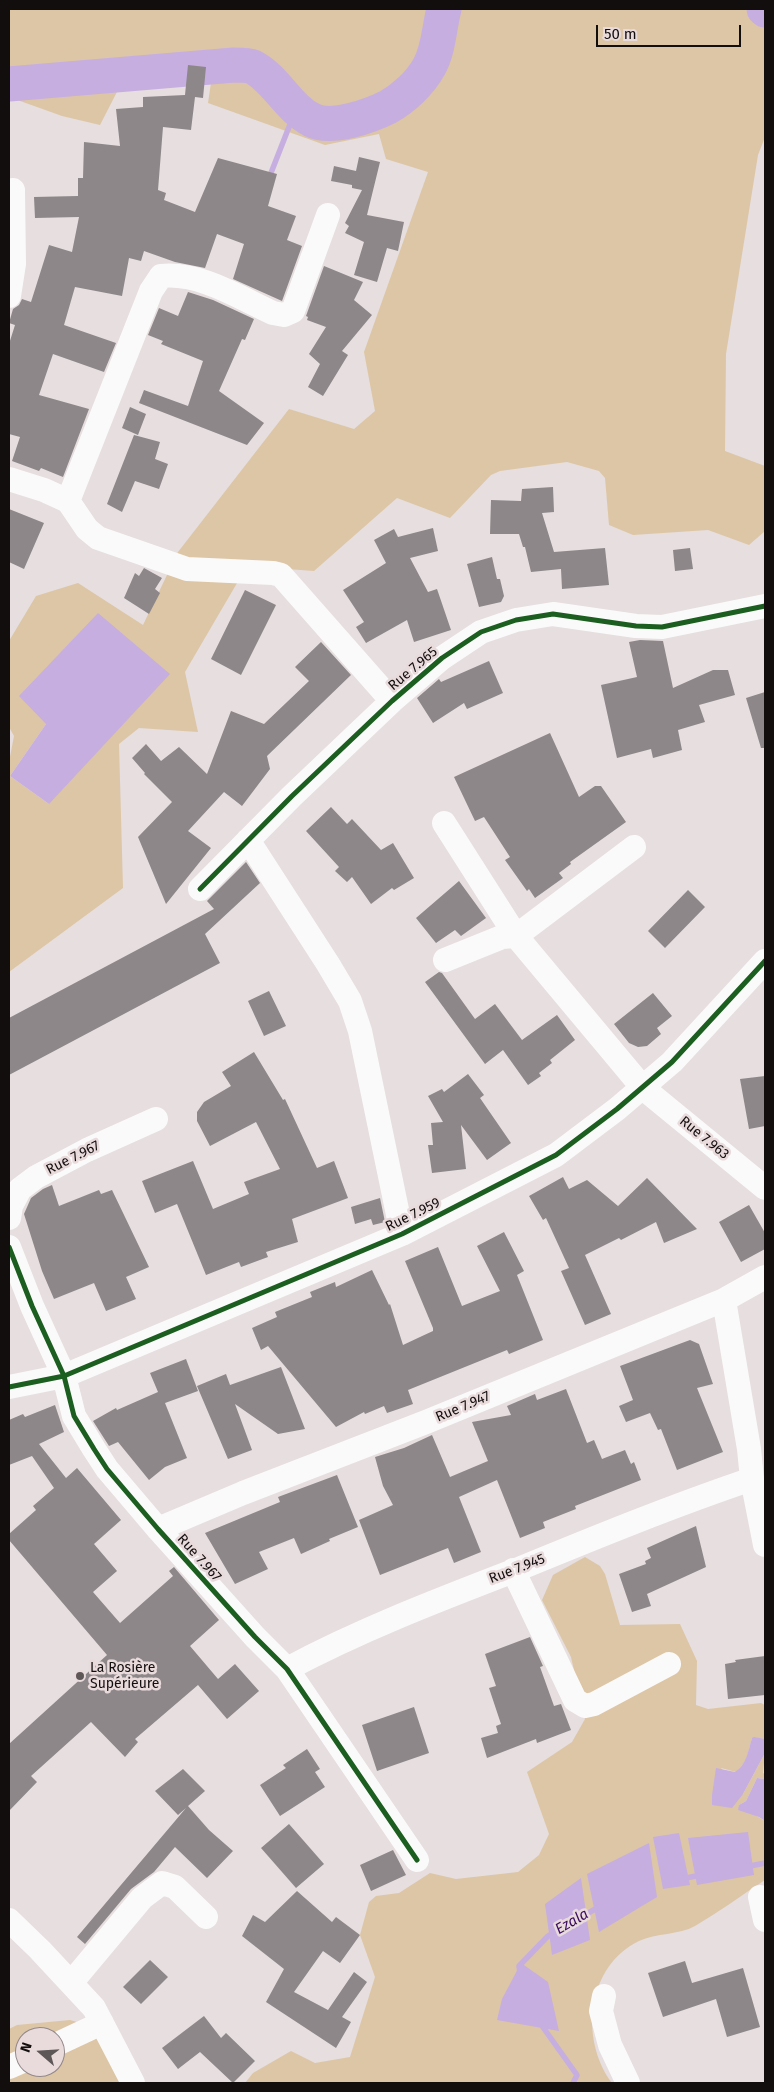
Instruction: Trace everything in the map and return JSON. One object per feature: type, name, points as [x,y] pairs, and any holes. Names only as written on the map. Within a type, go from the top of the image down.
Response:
[{"type":"street","points":[[9,296],[14,264],[13,190]]},
{"type":"street","points":[[68,501],[150,291],[161,276],[174,275],[195,278],[273,313],[284,315],[293,311],[328,215]]},
{"type":"street","points":[[9,479],[44,490],[68,501],[86,529],[98,538],[187,570],[273,573],[281,575],[392,701]]},
{"type":"street","name":"Rue 7.965","points":[[200,889],[392,701],[442,658],[481,632],[516,620],[553,614],[636,626],[662,627],[765,606]]},
{"type":"street","name":"Rue 7.963","points":[[444,823],[516,936],[643,1088],[765,1188]]},
{"type":"street","points":[[248,840],[328,964],[350,1002],[362,1040],[402,1234]]},
{"type":"street","points":[[445,960],[494,940],[516,936],[634,847]]},
{"type":"street","name":"Rue 7.959","points":[[9,1387],[64,1376],[402,1234],[556,1154],[643,1088],[672,1062],[765,961]]},
{"type":"street","name":"Rue 7.967","points":[[9,1218],[11,1206],[20,1189],[36,1177],[88,1150],[156,1119]]},
{"type":"street","name":"Rue 7.967","points":[[9,1247],[32,1306],[64,1376],[74,1416],[107,1469],[255,1637],[287,1669],[417,1860]]},
{"type":"street","name":"Rue 7.947","points":[[158,1529],[724,1300],[765,1277]]},
{"type":"street","points":[[724,1300],[749,1449],[752,1479],[765,1545]]},
{"type":"street","name":"Rue 7.945","points":[[287,1669],[324,1650],[446,1596],[686,1501],[752,1479]]},
{"type":"street","points":[[513,1570],[575,1700],[585,1706],[594,1704],[668,1664]]},
{"type":"street","points":[[71,1983],[142,1898],[162,1883],[175,1887],[206,1917]]},
{"type":"street","points":[[760,1896],[765,1920]]},
{"type":"street","points":[[9,1920],[94,2008],[133,2083]]},
{"type":"street","points":[[604,1996],[601,2011],[610,2045],[628,2083]]},
{"type":"street","points":[[65,2040],[102,2023]]},
{"type":"shaded area","points":[[9,9],[765,9],[765,137],[758,155],[726,354],[725,451],[765,466],[765,531],[749,545],[708,530],[633,535],[609,525],[605,478],[599,471],[567,462],[500,471],[491,475],[450,518],[397,498],[314,571],[247,566],[185,672],[198,732],[139,728],[119,744],[123,888],[9,972],[9,762],[14,736],[9,727],[9,641],[36,596],[78,583],[143,625],[178,552],[289,409],[354,429],[375,411],[364,352],[428,172],[386,159],[379,134],[325,145],[208,103],[213,69],[181,57],[153,85],[119,88],[100,125],[62,116],[9,97]],"holes":[[[46,724],[49,804],[10,776]]]},
{"type":"shaded area","points":[[585,1557],[600,1566],[605,1574],[620,1625],[680,1624],[697,1661],[696,1705],[708,1709],[761,1703],[765,1705],[765,1739],[752,1738],[746,1761],[736,1772],[721,1768],[743,1794],[765,1753],[763,1773],[765,1774],[765,1779],[757,1778],[746,1801],[739,1805],[765,1821],[765,1880],[689,1929],[639,1941],[622,1952],[608,1968],[599,1985],[592,2025],[595,2046],[602,2065],[612,2083],[245,2083],[253,2073],[291,2051],[315,2063],[350,2057],[375,1977],[360,1935],[369,1902],[376,1896],[399,1893],[430,1873],[456,1879],[518,1872],[539,1855],[549,1834],[527,1772],[572,1742],[585,1719],[571,1657],[542,1600],[553,1575]]},
{"type":"shaded area","points":[[70,2020],[87,2025],[140,2083],[9,2083],[9,2029],[17,2025]]},
{"type":"water","points":[[98,613],[170,674],[49,804],[10,776],[46,724],[19,696]]},
{"type":"water","points":[[752,1738],[765,1739],[765,1753],[743,1794],[732,1808],[712,1805],[716,1768],[735,1772],[739,1769],[745,1761]]},
{"type":"water","points":[[757,1778],[765,1779],[765,1821],[738,1810],[739,1805],[746,1801]]},
{"type":"water","points":[[748,1832],[754,1875],[697,1885],[688,1838]]},
{"type":"water","points":[[679,1833],[690,1885],[663,1889],[653,1837]]},
{"type":"water","points":[[649,1843],[657,1897],[599,1932],[587,1874]]},
{"type":"water","points":[[581,1878],[590,1940],[552,1955],[545,1904]]},
{"type":"water","points":[[521,1963],[548,1982],[559,2031],[497,2020],[502,1999]]},
{"type":"building","points":[[188,65],[206,67],[203,98],[195,97],[191,130],[163,127],[158,190],[166,193],[164,200],[195,212],[218,158],[277,174],[268,206],[296,216],[287,240],[302,246],[282,301],[233,279],[244,244],[217,234],[205,268],[175,262],[144,251],[141,261],[129,258],[122,296],[75,287],[64,325],[116,343],[104,372],[53,354],[39,395],[89,409],[63,477],[41,468],[39,471],[12,461],[20,437],[9,434],[9,344],[15,325],[9,323],[13,309],[19,305],[22,299],[31,302],[49,245],[72,252],[79,217],[35,218],[34,197],[78,196],[78,178],[83,178],[84,142],[120,146],[116,109],[143,107],[143,97],[185,95]]},
{"type":"building","points":[[359,157],[380,162],[367,215],[404,222],[398,251],[387,248],[377,282],[354,275],[364,242],[345,233],[349,226],[345,223],[362,190],[352,188],[352,185],[331,181],[334,166],[356,171]]},
{"type":"building","points":[[324,266],[363,282],[354,300],[372,315],[342,351],[348,355],[323,396],[308,387],[320,364],[309,354],[326,327],[307,320],[308,317],[306,316]]},
{"type":"building","points":[[188,292],[213,300],[254,319],[245,340],[242,339],[219,391],[264,423],[247,445],[139,403],[144,390],[188,406],[203,361],[161,344],[163,341],[148,335],[159,308],[178,316]]},
{"type":"building","points":[[130,407],[146,414],[138,435],[122,428]]},
{"type":"building","points":[[134,435],[160,442],[155,459],[168,464],[159,489],[135,481],[122,512],[107,504]]},
{"type":"building","points":[[553,487],[554,512],[542,513],[554,552],[605,548],[609,585],[562,589],[561,569],[531,572],[525,547],[523,547],[519,534],[490,534],[491,500],[521,501],[522,489]]},
{"type":"building","points":[[9,509],[44,523],[24,569],[9,562]]},
{"type":"building","points":[[433,528],[438,551],[410,558],[428,592],[437,589],[451,630],[414,642],[407,620],[366,643],[356,627],[364,622],[343,590],[386,563],[374,540],[394,529],[398,537]]},
{"type":"building","points":[[690,548],[693,569],[675,571],[673,550]]},
{"type":"building","points":[[492,557],[497,579],[500,579],[504,596],[501,602],[479,607],[467,564]]},
{"type":"building","points":[[144,568],[162,578],[155,589],[160,593],[149,614],[124,598],[135,573],[139,576]]},
{"type":"building","points":[[245,590],[276,605],[241,675],[211,659]]},
{"type":"building","points":[[640,640],[663,641],[673,688],[713,670],[728,670],[735,695],[699,705],[705,722],[678,730],[682,750],[653,758],[651,749],[617,758],[601,685],[637,677],[629,642]]},
{"type":"building","points":[[321,642],[351,675],[267,756],[270,769],[242,806],[224,792],[188,831],[211,848],[166,904],[138,837],[172,802],[144,774],[132,758],[146,744],[161,761],[179,747],[207,774],[231,711],[264,724],[309,681],[295,667]]},
{"type":"building","points":[[489,661],[503,693],[467,709],[464,703],[433,723],[417,698],[439,679],[441,682]]},
{"type":"building","points":[[765,692],[765,748],[761,748],[746,698]]},
{"type":"building","points":[[550,733],[579,797],[595,786],[601,786],[626,822],[570,862],[571,864],[559,873],[563,878],[535,898],[529,889],[527,891],[505,860],[510,857],[484,817],[475,821],[454,777]]},
{"type":"building","points":[[331,807],[347,824],[352,819],[381,850],[393,843],[414,878],[394,890],[392,888],[371,904],[352,877],[347,882],[335,871],[339,867],[306,831]]},
{"type":"building","points":[[246,862],[260,883],[205,934],[220,963],[9,1075],[9,1018],[214,909],[207,901]]},
{"type":"building","points":[[459,881],[486,918],[461,936],[455,930],[436,943],[416,918]]},
{"type":"building","points":[[688,890],[705,907],[665,948],[648,931]]},
{"type":"building","points":[[439,972],[442,973],[475,1019],[495,1004],[522,1040],[557,1015],[575,1040],[550,1060],[552,1063],[539,1073],[541,1076],[528,1085],[503,1050],[485,1064],[425,982]]},
{"type":"building","points":[[269,991],[286,1026],[264,1036],[248,1001]]},
{"type":"building","points":[[653,993],[672,1016],[657,1028],[661,1034],[647,1046],[638,1047],[629,1043],[614,1024]]},
{"type":"building","points":[[254,1052],[283,1100],[285,1099],[317,1168],[334,1161],[348,1198],[292,1219],[298,1242],[266,1252],[268,1257],[241,1267],[239,1262],[206,1275],[177,1204],[155,1213],[142,1181],[193,1161],[213,1209],[249,1194],[244,1182],[280,1169],[256,1122],[210,1146],[197,1121],[197,1112],[204,1102],[231,1086],[222,1072]]},
{"type":"building","points":[[468,1074],[484,1095],[480,1098],[511,1143],[487,1160],[461,1125],[466,1169],[432,1173],[428,1145],[433,1145],[431,1123],[443,1122],[428,1096],[442,1089],[444,1092]]},
{"type":"building","points":[[765,1076],[765,1126],[749,1129],[740,1079]]},
{"type":"building","points":[[563,1177],[569,1189],[587,1180],[618,1206],[647,1178],[697,1229],[664,1243],[656,1222],[621,1240],[619,1238],[585,1255],[611,1314],[585,1325],[561,1271],[569,1268],[546,1218],[543,1220],[529,1196]]},
{"type":"building","points":[[52,1185],[59,1206],[99,1190],[101,1194],[112,1190],[149,1267],[126,1277],[136,1299],[106,1311],[94,1283],[54,1299],[42,1271],[24,1214],[31,1198]]},
{"type":"building","points":[[380,1198],[385,1222],[373,1225],[371,1219],[355,1224],[351,1207]]},
{"type":"building","points":[[749,1205],[765,1233],[765,1249],[741,1262],[719,1222]]},
{"type":"building","points":[[504,1232],[524,1271],[517,1275],[543,1340],[509,1354],[507,1350],[408,1390],[413,1404],[387,1413],[384,1406],[365,1414],[364,1412],[336,1427],[268,1346],[261,1350],[252,1328],[277,1317],[275,1312],[312,1297],[310,1292],[335,1282],[336,1287],[372,1270],[390,1304],[403,1345],[433,1331],[405,1261],[438,1247],[462,1306],[500,1291],[477,1246]]},
{"type":"building","points":[[690,1340],[699,1344],[713,1384],[697,1388],[723,1452],[677,1470],[661,1429],[658,1430],[650,1413],[626,1422],[619,1406],[633,1400],[620,1366]]},
{"type":"building","points":[[186,1359],[198,1391],[165,1403],[187,1458],[165,1467],[149,1480],[118,1442],[109,1446],[93,1421],[116,1408],[117,1410],[158,1392],[150,1373]]},
{"type":"building","points":[[281,1367],[305,1429],[278,1434],[235,1404],[252,1450],[228,1459],[197,1386],[226,1374],[230,1385]]},
{"type":"building","points":[[566,1389],[587,1443],[594,1440],[602,1459],[625,1450],[631,1464],[634,1462],[641,1480],[575,1506],[576,1509],[543,1522],[545,1528],[520,1538],[497,1480],[459,1497],[481,1552],[454,1563],[448,1548],[380,1575],[359,1520],[393,1505],[383,1486],[375,1457],[404,1448],[432,1435],[450,1477],[488,1461],[472,1422],[511,1415],[507,1406],[535,1394],[537,1400]]},
{"type":"building","points":[[55,1405],[64,1432],[39,1444],[66,1478],[77,1468],[121,1520],[94,1544],[117,1571],[93,1592],[120,1623],[173,1576],[169,1571],[174,1567],[219,1620],[190,1646],[218,1679],[235,1664],[259,1691],[227,1719],[198,1685],[135,1739],[138,1742],[125,1757],[91,1722],[31,1776],[37,1782],[9,1811],[9,1744],[107,1655],[9,1540],[9,1534],[36,1510],[33,1506],[54,1488],[32,1456],[9,1465],[9,1420],[23,1414],[25,1417]]},
{"type":"building","points":[[337,1475],[358,1527],[329,1539],[330,1541],[301,1554],[294,1538],[259,1552],[268,1569],[235,1584],[205,1533],[280,1502],[278,1497]]},
{"type":"building","points":[[696,1526],[706,1567],[647,1594],[651,1606],[632,1612],[619,1574],[646,1564],[645,1561],[651,1558],[647,1548]]},
{"type":"building","points":[[530,1637],[543,1666],[540,1667],[554,1706],[561,1704],[571,1730],[537,1743],[536,1739],[487,1758],[481,1738],[498,1733],[496,1726],[501,1724],[489,1688],[496,1686],[485,1654]]},
{"type":"building","points":[[765,1656],[765,1695],[728,1699],[725,1664],[736,1662],[735,1660]]},
{"type":"building","points":[[414,1707],[429,1753],[377,1771],[362,1725]]},
{"type":"building","points":[[307,1749],[320,1769],[315,1772],[325,1787],[280,1816],[260,1785],[286,1768],[283,1765]]},
{"type":"building","points":[[183,1769],[205,1791],[188,1806],[209,1830],[233,1851],[207,1878],[175,1847],[154,1872],[131,1889],[85,1944],[77,1937],[186,1808],[178,1815],[155,1791]]},
{"type":"building","points":[[289,1824],[324,1864],[296,1888],[261,1848]]},
{"type":"building","points":[[393,1850],[406,1875],[371,1891],[360,1865]]},
{"type":"building","points":[[297,1891],[332,1922],[336,1917],[360,1935],[340,1963],[323,1951],[294,1992],[328,2010],[354,1972],[367,1982],[342,2017],[351,2022],[336,2048],[266,2002],[284,1969],[242,1936],[253,1915],[265,1922]]},
{"type":"building","points":[[150,1960],[168,1977],[141,2004],[123,1987]]},
{"type":"building","points":[[685,1961],[692,1983],[743,1968],[760,2027],[727,2037],[716,1999],[663,2017],[648,1973]]},
{"type":"building","points":[[204,2016],[221,2038],[226,2033],[255,2061],[233,2083],[200,2052],[178,2069],[162,2048]]},
{"type":"waterway","points":[[9,84],[246,65],[261,72],[296,108],[312,120],[320,123],[340,123],[361,118],[388,107],[406,95],[429,67],[437,46],[444,9]]},
{"type":"waterway","points":[[269,178],[296,109]]},
{"type":"waterway","name":"Ezala","points":[[745,1867],[765,1863]]},
{"type":"waterway","name":"Ezala","points":[[681,1879],[701,1875]]},
{"type":"waterway","name":"Ezala","points":[[581,1917],[599,1907]]},
{"type":"waterway","name":"Ezala","points":[[520,1973],[519,1966],[548,1936],[556,1931]]},
{"type":"waterway","name":"Ezala","points":[[540,2023],[577,2075],[573,2083]]},
{"type":"cycle path","points":[[200,889],[292,796],[392,701],[442,658],[481,632],[516,620],[553,614],[636,626],[662,627],[765,606]]},
{"type":"cycle path","points":[[9,1387],[64,1376],[402,1234],[556,1155],[617,1109],[672,1062],[765,961]]},
{"type":"cycle path","points":[[9,1247],[32,1306],[64,1376],[74,1416],[107,1469],[255,1637],[287,1669],[417,1860]]},
{"type":"place","name":"La Rosière Supérieure","points":[[80,1676]]}]
